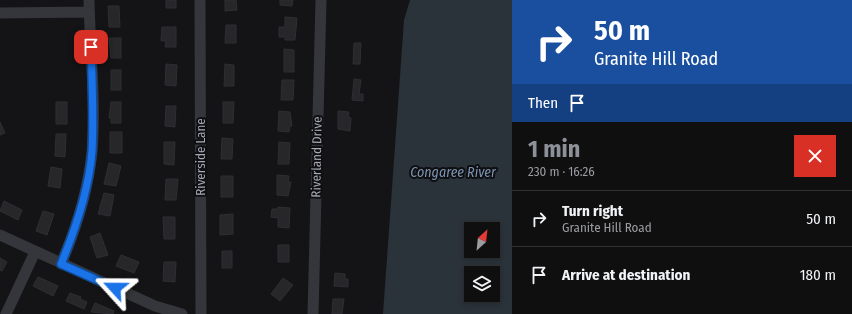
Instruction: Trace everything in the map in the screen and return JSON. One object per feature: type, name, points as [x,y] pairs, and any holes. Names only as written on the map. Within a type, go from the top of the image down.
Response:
[{"type":"street","points":[[61,264],[75,226],[85,189],[92,151],[89,0]]},
{"type":"street","name":"Riverside Lane","points":[[200,0],[201,314]]},
{"type":"street","name":"Riverland Drive","points":[[313,314],[321,0]]},
{"type":"street","points":[[0,14],[89,12]]},
{"type":"street","points":[[0,235],[155,306],[182,314]]},
{"type":"street","points":[[6,314],[35,252]]},
{"type":"water","name":"Congaree River","points":[[410,0],[512,0],[512,314],[383,314],[404,20]]},
{"type":"building","points":[[166,0],[176,0],[176,8],[166,8]]},
{"type":"building","points":[[225,0],[236,0],[237,10],[225,11]]},
{"type":"building","points":[[280,0],[293,0],[292,6],[280,5]]},
{"type":"building","points":[[108,6],[119,6],[120,27],[109,27]]},
{"type":"building","points":[[285,17],[297,18],[295,40],[285,40],[285,37],[279,37],[279,27],[285,27]]},
{"type":"building","points":[[226,25],[236,25],[236,43],[225,43]]},
{"type":"building","points":[[162,27],[176,27],[176,47],[165,47],[166,41],[161,41]]},
{"type":"building","points":[[109,38],[121,38],[121,58],[111,58]]},
{"type":"building","points":[[354,43],[361,43],[360,64],[353,64]]},
{"type":"building","points":[[284,49],[294,50],[294,72],[284,72]]},
{"type":"building","points":[[166,64],[177,65],[176,86],[165,85]]},
{"type":"building","points":[[225,64],[234,65],[234,86],[224,86]]},
{"type":"building","points":[[111,70],[121,70],[121,90],[111,90]]},
{"type":"building","points":[[354,79],[361,80],[359,94],[363,94],[363,101],[352,100]]},
{"type":"building","points":[[282,80],[294,80],[293,100],[281,100]]},
{"type":"building","points":[[56,102],[67,102],[67,124],[56,124]]},
{"type":"building","points":[[111,102],[121,102],[121,123],[111,123],[111,118],[109,118]]},
{"type":"building","points":[[223,102],[234,102],[233,123],[223,123]]},
{"type":"building","points":[[166,106],[176,106],[175,127],[165,126]]},
{"type":"building","points":[[279,111],[290,112],[292,126],[290,126],[289,132],[278,131]]},
{"type":"building","points":[[338,111],[349,112],[348,117],[351,118],[350,131],[338,129]]},
{"type":"building","points":[[0,122],[5,133],[0,135]]},
{"type":"building","points":[[110,132],[122,132],[122,153],[110,153]]},
{"type":"building","points":[[56,134],[66,134],[65,157],[55,156]]},
{"type":"building","points":[[222,138],[233,139],[232,159],[221,159]]},
{"type":"building","points":[[164,142],[175,142],[174,165],[164,164]]},
{"type":"building","points":[[279,142],[290,143],[289,164],[278,164]]},
{"type":"building","points":[[109,163],[121,166],[116,186],[104,184]]},
{"type":"building","points":[[51,167],[62,169],[60,188],[48,186]]},
{"type":"building","points":[[277,175],[289,176],[288,182],[291,182],[288,196],[277,195]]},
{"type":"building","points":[[221,176],[233,176],[233,197],[221,197]]},
{"type":"building","points":[[166,179],[178,179],[176,200],[165,200]]},
{"type":"building","points":[[104,193],[114,195],[110,216],[98,214]]},
{"type":"building","points":[[4,201],[22,210],[18,220],[0,211]]},
{"type":"building","points":[[278,207],[290,208],[289,228],[278,227],[278,218],[271,217],[272,209],[278,209]]},
{"type":"building","points":[[43,211],[54,214],[47,235],[36,231]]},
{"type":"building","points":[[233,214],[233,234],[220,235],[220,215]]},
{"type":"building","points":[[163,217],[175,217],[175,239],[164,239]]},
{"type":"building","points":[[100,233],[108,255],[97,258],[90,237]]},
{"type":"building","points":[[278,245],[289,245],[289,262],[278,262]]},
{"type":"building","points":[[222,251],[232,251],[232,268],[222,268]]},
{"type":"building","points":[[121,255],[139,262],[134,273],[116,266]]},
{"type":"building","points":[[0,258],[7,262],[2,271],[0,270]]},
{"type":"building","points":[[164,262],[176,262],[175,282],[163,281]]},
{"type":"building","points":[[335,273],[345,274],[345,279],[348,279],[348,287],[334,286]]},
{"type":"building","points":[[38,277],[58,286],[53,296],[33,286]]},
{"type":"building","points":[[283,278],[293,285],[280,301],[271,294]]},
{"type":"building","points":[[70,293],[81,297],[80,299],[87,302],[84,309],[66,301]]},
{"type":"building","points":[[333,299],[344,299],[342,314],[332,314]]},
{"type":"building","points":[[95,303],[114,311],[113,314],[91,312]]},
{"type":"route","points":[[91,47],[92,151],[90,166],[71,240],[61,264],[115,288]]}]
